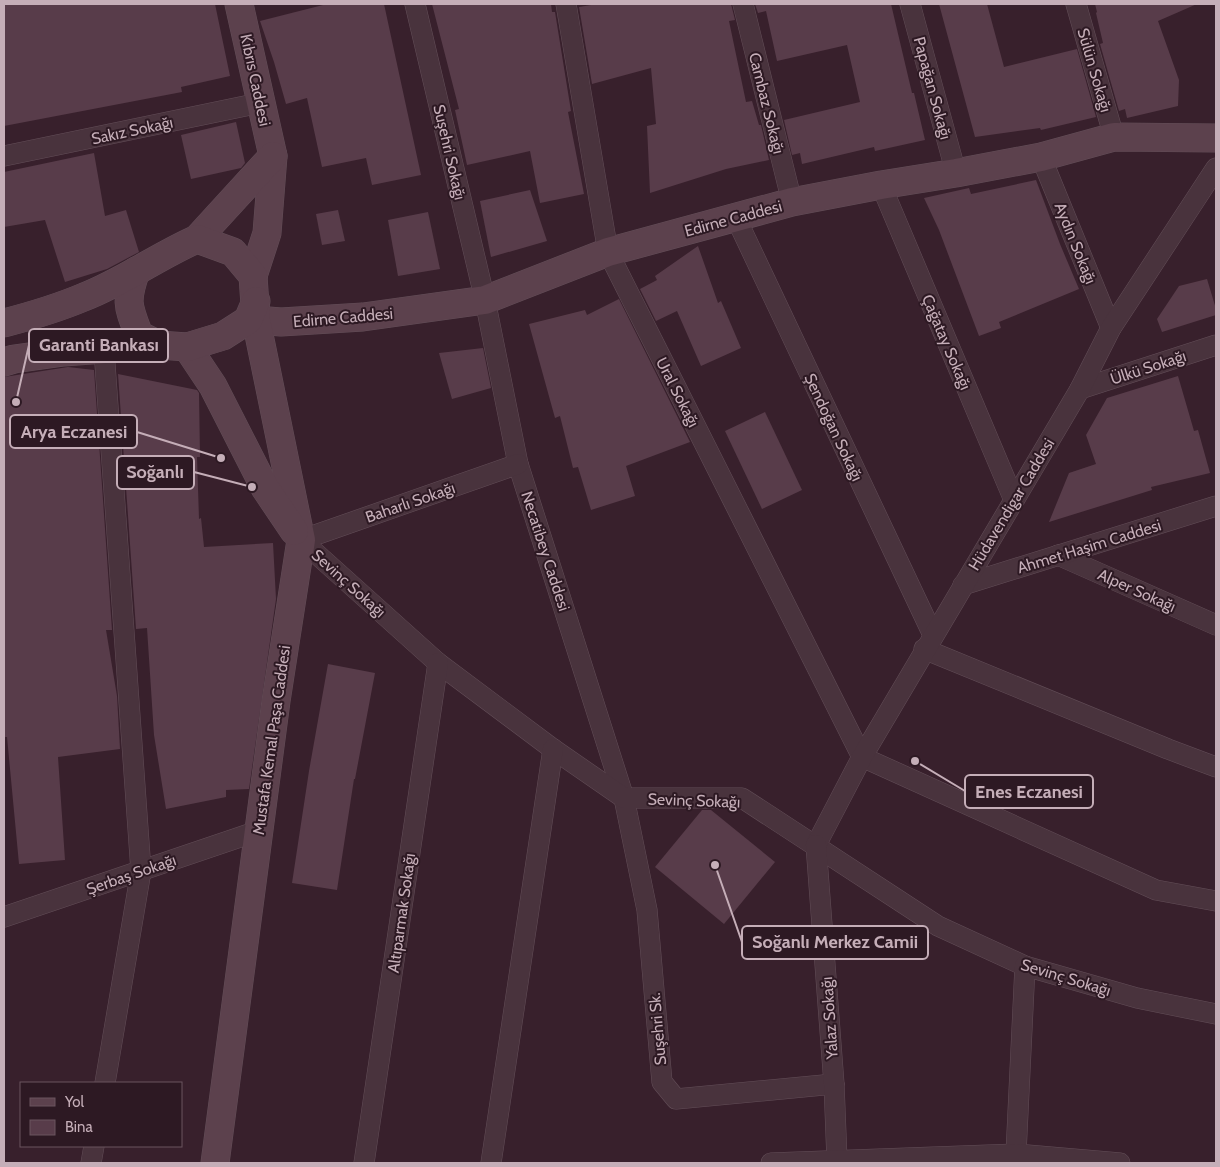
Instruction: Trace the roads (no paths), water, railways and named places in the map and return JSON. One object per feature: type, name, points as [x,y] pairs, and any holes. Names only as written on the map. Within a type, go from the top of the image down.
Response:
[{"type":"main road","name":"Kıbrıs Caddesi","points":[[239,4],[273,156],[267,234],[255,299]]},
{"type":"main road","name":"Edirne Caddesi","points":[[255,299],[281,322],[363,316],[485,300],[608,252],[792,202],[1041,157],[1114,137],[1216,138]]},
{"type":"main road","points":[[4,323],[31,316],[85,297],[177,248],[197,240],[273,156]]},
{"type":"main road","points":[[197,240],[233,252],[255,299],[301,540]]},
{"type":"main road","points":[[136,271],[129,290],[128,307],[139,335],[159,345]]},
{"type":"main road","points":[[4,362],[64,352],[159,345],[187,346],[223,336],[248,320],[255,299]]},
{"type":"main road","points":[[187,346],[213,386],[265,488],[301,540]]},
{"type":"main road","name":"Mustafa Kemal Paşa Caddesi","points":[[214,1163],[276,701],[301,540]]},
{"type":"street","name":"Suşehri Sokağı","points":[[415,4],[485,300]]},
{"type":"street","name":"Ural Sokağı","points":[[566,4],[608,252],[862,757]]},
{"type":"street","name":"Cambaz Sokağı","points":[[743,4],[792,202]]},
{"type":"street","name":"Papağan Sokağı","points":[[910,4],[956,173]]},
{"type":"street","name":"Sülün Sokağı","points":[[1076,4],[1114,137]]},
{"type":"street","name":"Sakız Sokağı","points":[[4,156],[260,104]]},
{"type":"street","name":"Aydın Sokağı","points":[[1041,157],[1111,328]]},
{"type":"street","name":"Hüdavendigar Caddesi","points":[[816,845],[862,757],[1080,389],[1111,328],[1216,168]]},
{"type":"street","name":"Çağatay Sokağı","points":[[880,185],[1014,500]]},
{"type":"street","name":"Şendoğan Sokağı","points":[[736,218],[929,642]]},
{"type":"street","name":"Necatibey Caddesi","points":[[485,300],[518,464],[624,798]]},
{"type":"street","name":"Ülkü Sokağı","points":[[1080,389],[1216,345]]},
{"type":"street","points":[[104,350],[141,871],[105,1082]]},
{"type":"street","name":"Baharlı Sokağı","points":[[301,540],[518,464]]},
{"type":"street","name":"Ahmet Haşim Caddesi","points":[[963,585],[1216,506]]},
{"type":"street","name":"Sevinç Sokağı","points":[[301,540],[438,663],[553,749],[624,798],[742,798],[938,926],[1025,966],[1138,998],[1216,1014]]},
{"type":"street","name":"Alper Sokağı","points":[[1058,555],[1216,625]]},
{"type":"street","points":[[929,642],[1168,749],[1216,767]]},
{"type":"street","name":"Altıparmak Sokağı","points":[[364,1163],[438,663]]},
{"type":"street","points":[[492,1163],[553,749]]},
{"type":"street","points":[[862,757],[1156,890],[1216,901]]},
{"type":"street","name":"Suşehri Sk.","points":[[624,798],[647,910],[662,1082],[676,1099],[834,1084]]},
{"type":"street","name":"Şerbaş Sokağı","points":[[4,917],[258,831]]},
{"type":"street","name":"Yalaz Sokağı","points":[[816,845],[834,1084],[837,1160]]},
{"type":"street","points":[[1016,1154],[1025,966]]},
{"type":"street","points":[[91,1163],[94,1147]]},
{"type":"street","points":[[771,1163],[1016,1154],[1120,1163]]},
{"type":"place","name":"Garanti Bankası","points":[[16,402]]},
{"type":"place","name":"Arya Eczanesi","points":[[221,458]]},
{"type":"place","name":"Soğanlı","points":[[252,487]]},
{"type":"place","name":"Enes Eczanesi","points":[[915,761]]},
{"type":"place","name":"Soğanlı Merkez Camii","points":[[715,865]]}]
